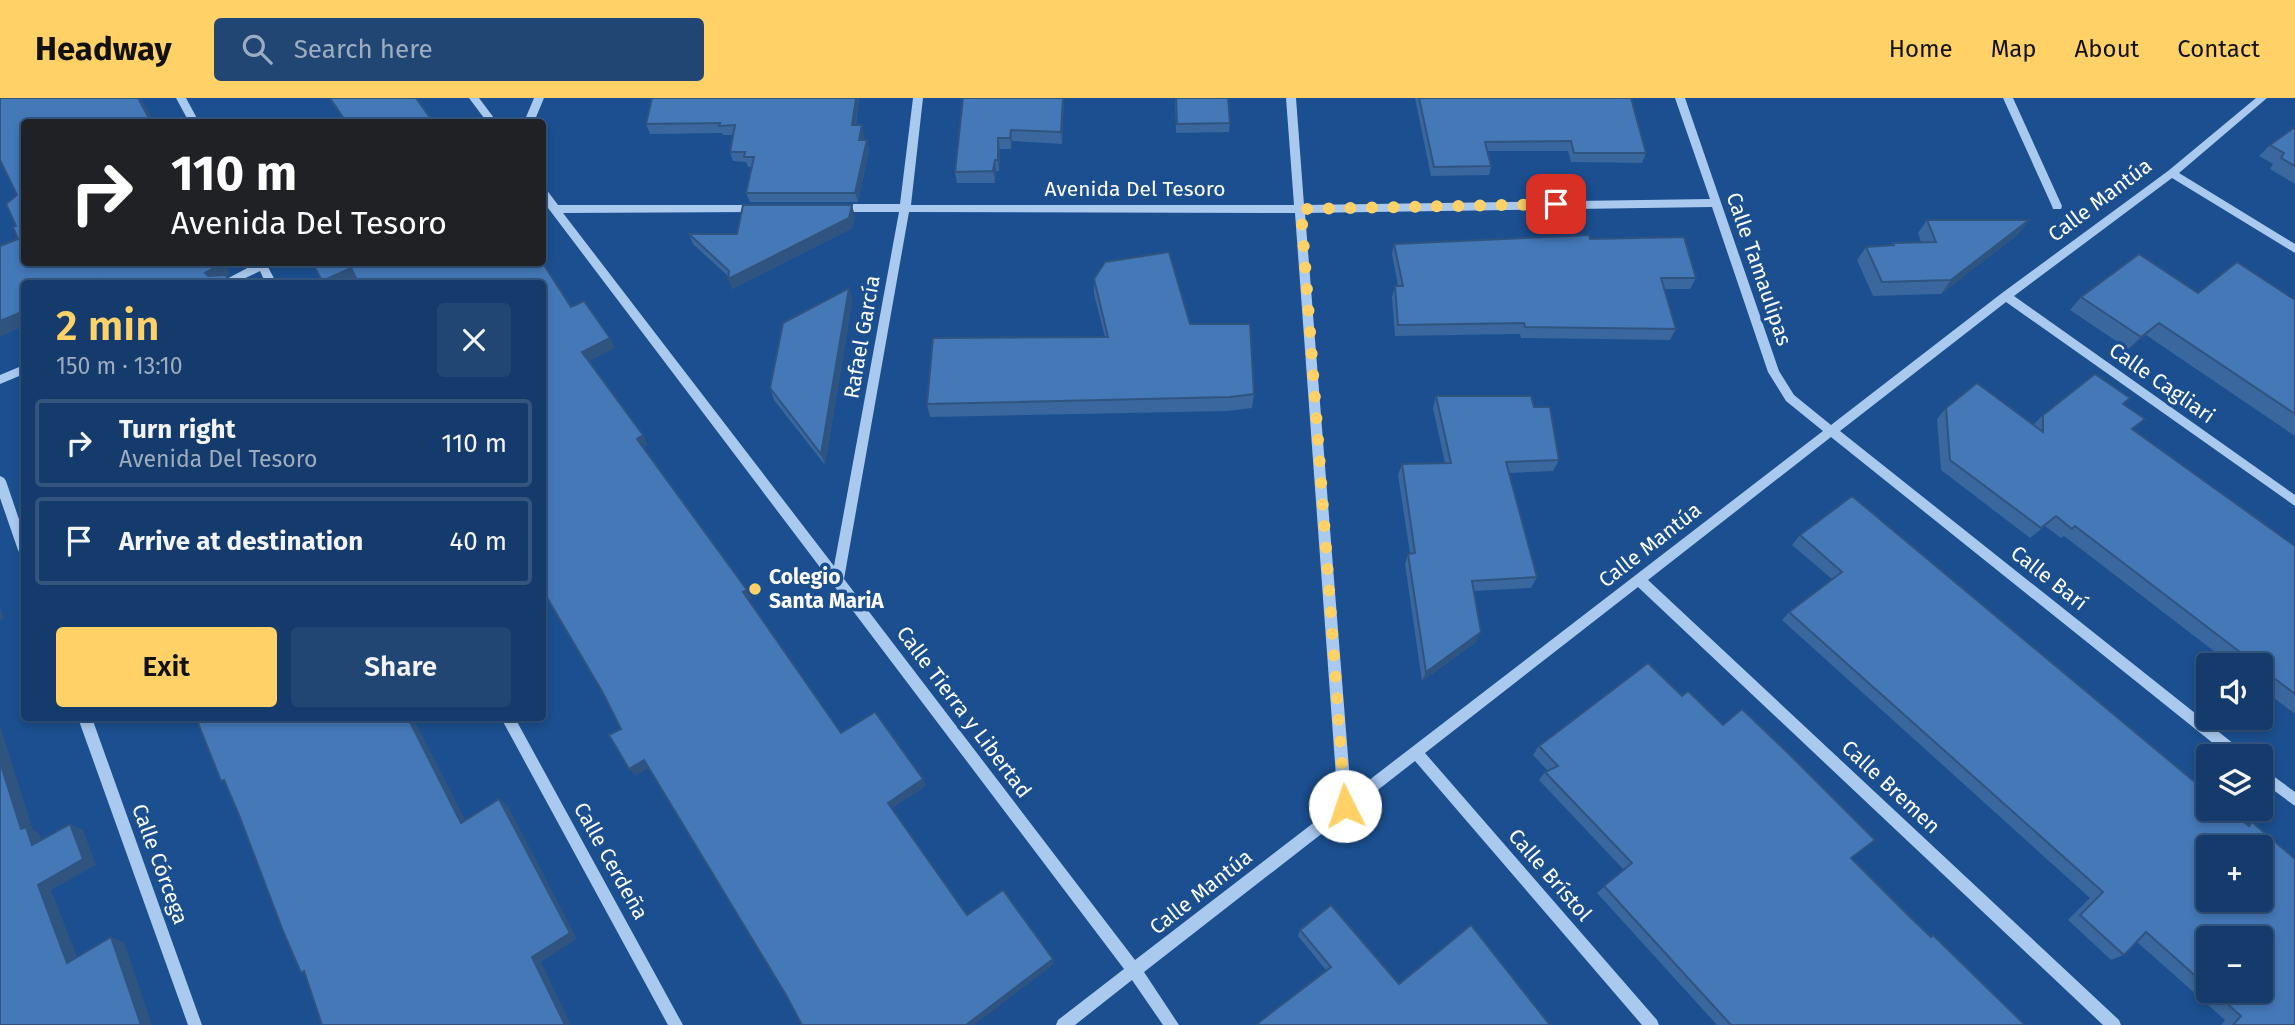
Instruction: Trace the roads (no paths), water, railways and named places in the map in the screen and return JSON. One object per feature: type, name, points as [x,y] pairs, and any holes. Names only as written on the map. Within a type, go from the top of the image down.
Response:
[{"type":"street","points":[[181,98],[192,119]]},
{"type":"street","points":[[474,98],[490,119]]},
{"type":"street","points":[[530,119],[539,98]]},
{"type":"street","name":"Rafael García","points":[[837,581],[905,208],[918,98]]},
{"type":"street","points":[[1291,98],[1345,806]]},
{"type":"street","name":"Calle Tamaulipas","points":[[1680,98],[1774,372],[1790,398],[1832,432]]},
{"type":"street","points":[[2008,98],[2057,206]]},
{"type":"street","name":"Calle Mantúa","points":[[1063,1025],[2006,296],[2172,173],[2262,98]]},
{"type":"street","points":[[2172,173],[2295,249]]},
{"type":"street","name":"Calle Tierra y Libertad","points":[[546,197],[1134,970],[1172,1025]]},
{"type":"street","name":"Avenida Del Tesoro","points":[[822,208],[1301,209],[1715,202]]},
{"type":"street","points":[[556,209],[767,208]]},
{"type":"street","points":[[231,280],[262,266]]},
{"type":"street","name":"Calle Cagliari","points":[[2006,296],[2295,501]]},
{"type":"street","points":[[0,380],[21,370]]},
{"type":"street","name":"Calle Barí","points":[[1832,432],[2224,744]]},
{"type":"street","points":[[0,481],[21,541]]},
{"type":"street","name":"Calle Bremen","points":[[1639,580],[2114,1025]]},
{"type":"street","name":"Calle Córcega","points":[[86,721],[195,1025]]},
{"type":"street","name":"Calle Cerdeña","points":[[511,721],[676,1025]]},
{"type":"street","name":"Calle Brístol","points":[[1416,753],[1653,1025]]},
{"type":"street","points":[[2273,783],[2295,800]]},
{"type":"place","name":"Colegio Santa MariA","points":[[755,589]]}]
